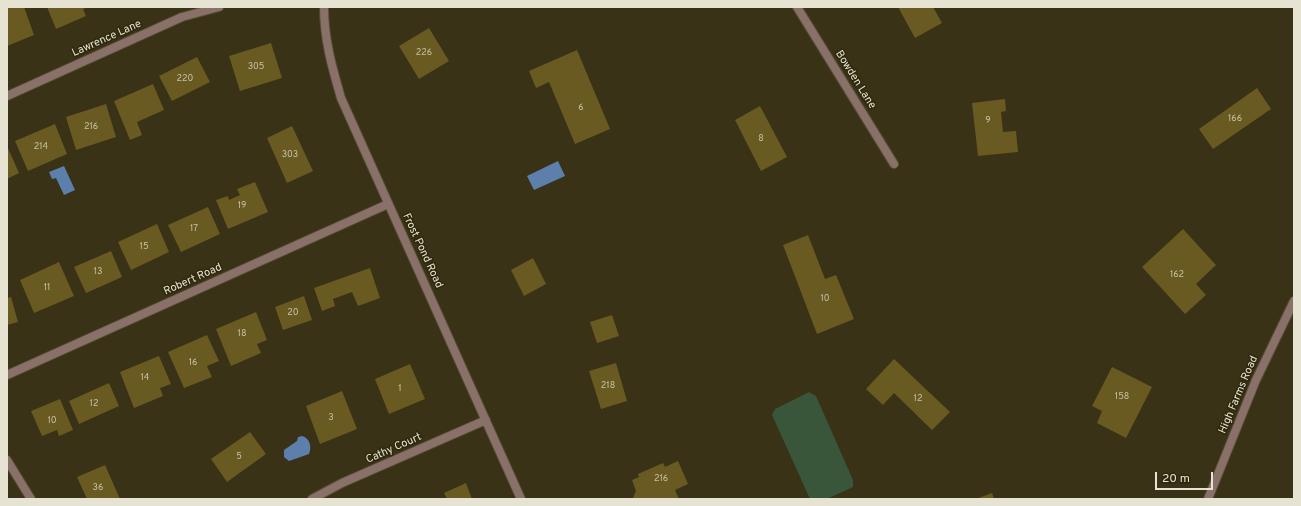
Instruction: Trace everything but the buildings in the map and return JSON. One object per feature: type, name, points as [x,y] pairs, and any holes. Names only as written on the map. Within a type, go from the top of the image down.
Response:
[{"type":"street","name":"Lawrence Lane","points":[[7,96],[182,18],[219,7]]},
{"type":"street","name":"Frost Pond Road","points":[[324,7],[324,29],[328,57],[341,98],[522,499]]},
{"type":"street","name":"Bowden Lane","points":[[797,7],[894,164]]},
{"type":"street","name":"Robert Road","points":[[7,375],[388,204]]},
{"type":"street","name":"High Farms Road","points":[[1208,499],[1256,380],[1294,302]]},
{"type":"street","name":"Cathy Court","points":[[312,499],[342,483],[486,420]]},
{"type":"street","points":[[7,460],[31,499]]},
{"type":"green space","points":[[809,392],[816,396],[853,480],[853,487],[827,499],[810,499],[772,415],[775,409]]},
{"type":"water","points":[[558,161],[565,176],[534,190],[527,176]]},
{"type":"water","points":[[64,166],[75,190],[64,195],[56,178],[52,179],[49,172]]},
{"type":"water","points":[[298,437],[305,437],[310,443],[309,454],[289,461],[284,457],[284,450],[297,441]]}]
